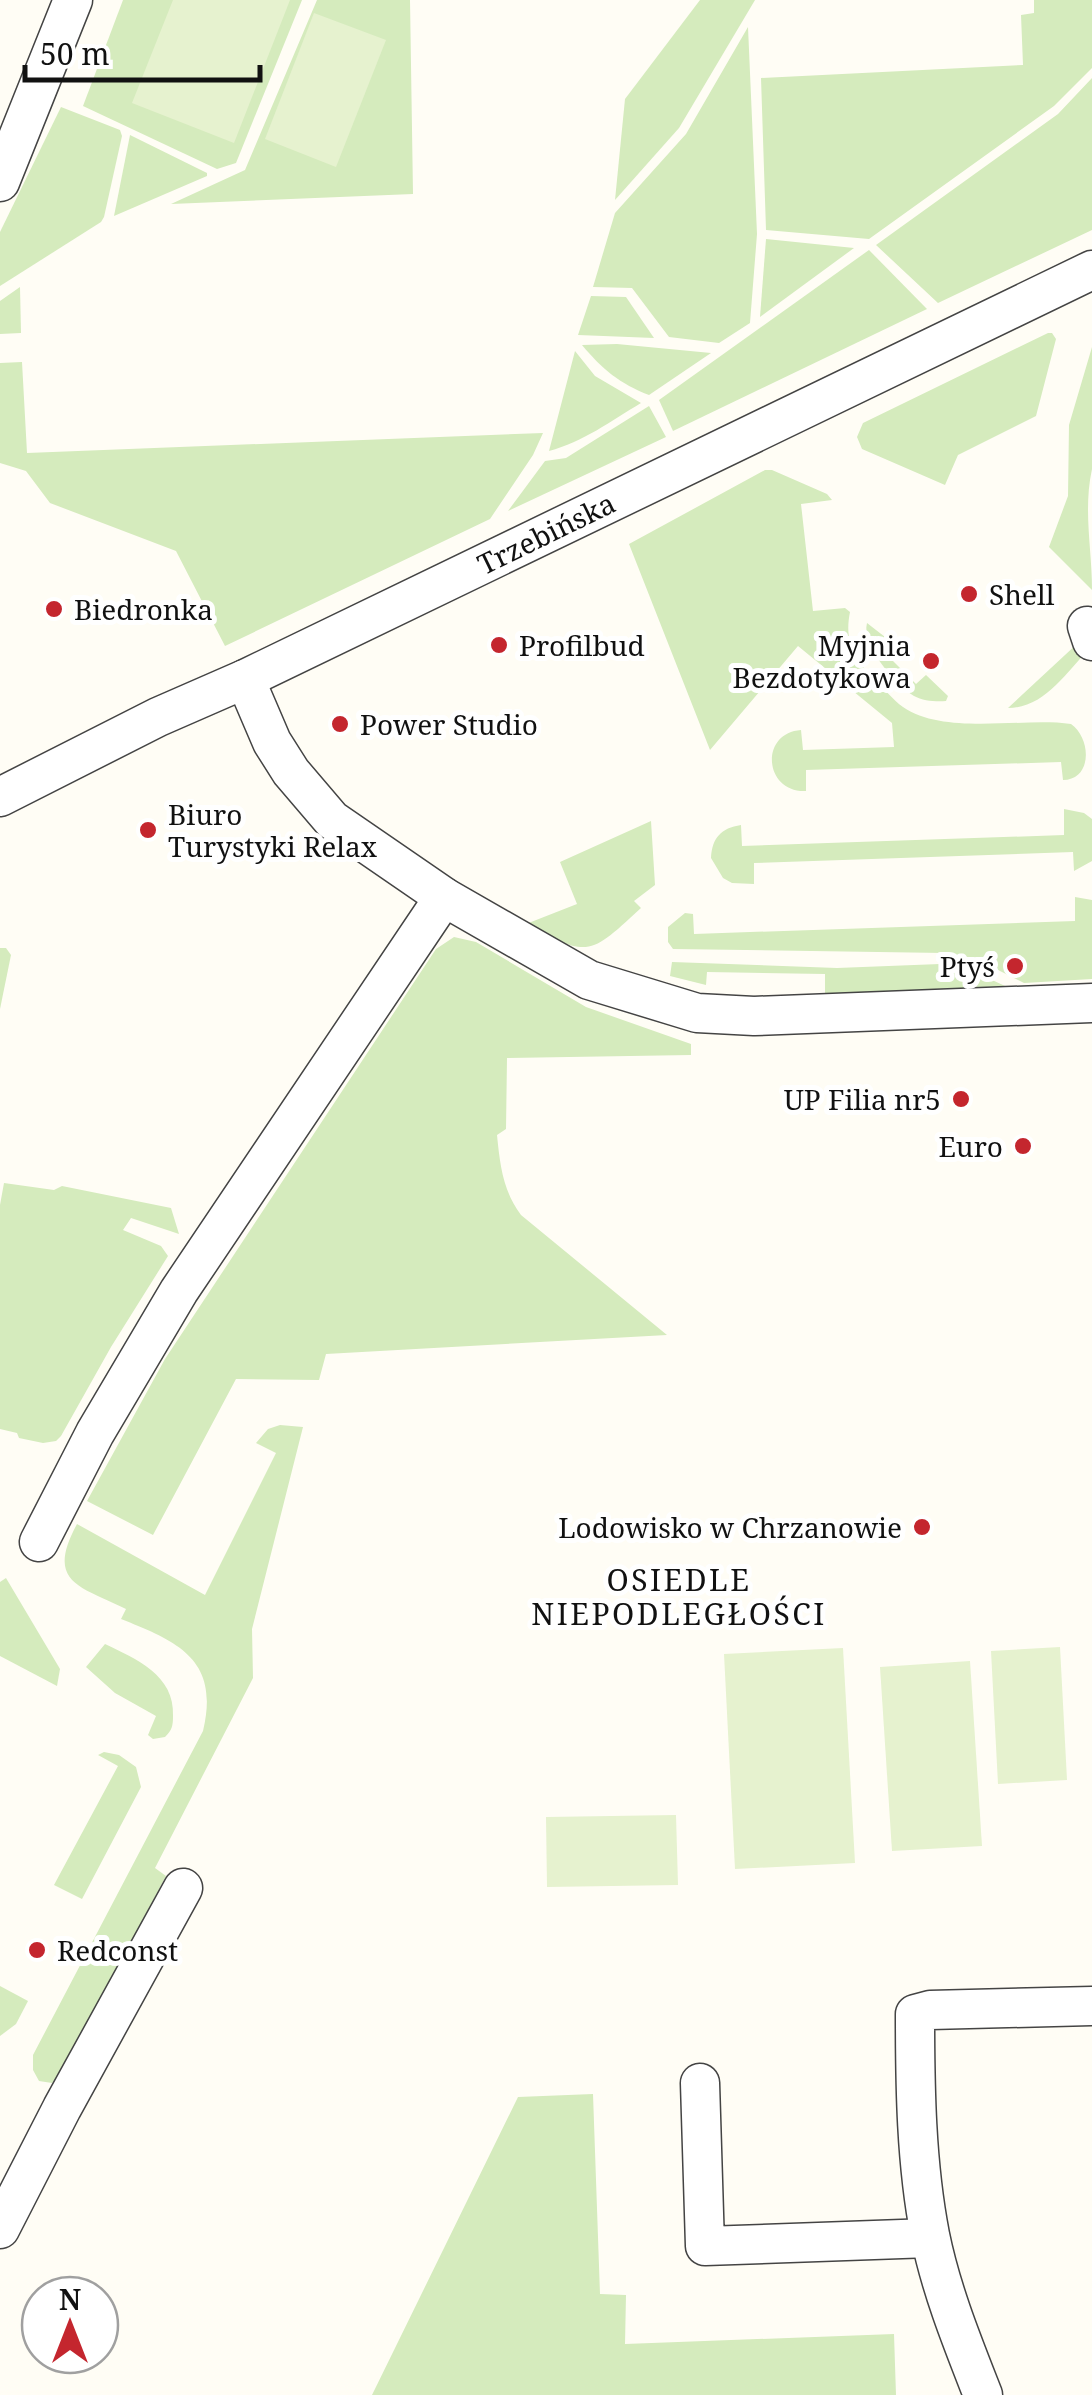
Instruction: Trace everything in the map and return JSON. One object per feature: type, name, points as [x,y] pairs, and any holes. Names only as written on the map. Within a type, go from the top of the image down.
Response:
[{"type":"street","points":[[0,182],[73,0]]},
{"type":"street","name":"Trzebińska","points":[[0,797],[1092,270]]},
{"type":"street","points":[[245,679],[272,742],[310,798],[332,820],[444,897],[589,980],[697,1013],[754,1016],[1092,1004]]},
{"type":"street","points":[[40,1542],[95,1433],[179,1290],[444,897]]},
{"type":"street","points":[[0,2229],[183,1888]]},
{"type":"street","points":[[983,2395],[930,2238],[918,2126],[915,2014],[930,2010],[1092,2006]]},
{"type":"street","points":[[700,2084],[705,2246],[930,2238]]},
{"type":"green space","points":[[123,0],[302,0],[236,163],[217,169],[83,106]]},
{"type":"green space","points":[[173,0],[290,0],[234,143],[132,103]]},
{"type":"green space","points":[[317,0],[410,0],[413,194],[171,204],[245,170]]},
{"type":"green space","points":[[700,0],[755,0],[679,128],[615,200],[625,99]]},
{"type":"green space","points":[[1034,0],[1092,0],[1092,68],[1054,106],[869,239],[766,230],[761,78],[1023,65],[1021,15],[1034,13]]},
{"type":"green space","points":[[314,13],[386,40],[336,167],[265,139]]},
{"type":"green space","points":[[748,27],[757,234],[750,323],[719,343],[669,337],[632,288],[593,287],[615,213],[686,134]]},
{"type":"green space","points":[[1092,78],[1092,230],[938,303],[876,245],[1058,114]]},
{"type":"green space","points":[[61,107],[120,130],[122,136],[104,217],[0,286],[0,232]]},
{"type":"green space","points":[[130,135],[207,173],[207,176],[114,216]]},
{"type":"green space","points":[[766,239],[854,248],[760,317]]},
{"type":"green space","points":[[869,250],[927,309],[673,431],[659,400]]},
{"type":"green space","points":[[20,287],[21,333],[0,334],[0,301]]},
{"type":"green space","points":[[591,296],[626,297],[654,338],[578,335]]},
{"type":"green space","points":[[1048,333],[1056,339],[1036,416],[958,455],[945,485],[862,449],[857,437],[863,423]]},
{"type":"green space","points":[[617,344],[711,353],[649,395],[612,375],[582,345]]},
{"type":"green space","points":[[1092,347],[1088,514],[1092,590],[1049,547],[1068,496],[1069,425]]},
{"type":"green space","points":[[575,351],[595,376],[641,403],[585,437],[549,451]]},
{"type":"green space","points":[[22,362],[27,453],[543,433],[533,455],[490,519],[225,646],[176,551],[50,503],[26,471],[0,463],[0,363]]},
{"type":"green space","points":[[649,406],[666,437],[508,511],[545,461],[566,458]]},
{"type":"green space","points":[[765,470],[827,494],[832,500],[801,504],[813,611],[845,608],[850,612],[848,632],[856,657],[896,701],[920,716],[940,721],[1071,724],[1085,748],[1086,758],[1079,773],[1063,780],[1061,762],[806,770],[806,791],[792,789],[782,783],[772,762],[778,741],[787,734],[801,730],[803,750],[894,747],[892,723],[798,646],[710,750],[629,544]]},
{"type":"green space","points":[[867,623],[903,651],[893,661],[916,684],[926,675],[948,696],[946,701],[918,698],[898,683],[874,653]]},
{"type":"green space","points":[[1079,642],[1088,650],[1053,688],[1032,702],[1008,708]]},
{"type":"green space","points":[[1064,809],[1092,819],[1092,861],[1074,871],[1073,852],[754,863],[754,884],[732,883],[723,878],[711,858],[719,835],[741,825],[742,846],[1064,835]]},
{"type":"green space","points":[[651,821],[655,885],[634,901],[641,908],[610,936],[588,947],[576,947],[526,924],[577,904],[560,862]]},
{"type":"green space","points":[[1075,897],[1092,900],[1092,979],[1024,983],[994,968],[944,953],[673,949],[668,942],[668,927],[685,913],[693,914],[694,934],[1075,921]]},
{"type":"green space","points":[[454,937],[476,942],[586,1007],[691,1044],[691,1055],[507,1058],[506,1129],[497,1135],[506,1187],[521,1215],[667,1335],[326,1354],[319,1380],[236,1379],[153,1535],[87,1501],[165,1359],[436,949]]},
{"type":"green space","points":[[0,948],[6,948],[11,955],[0,1009]]},
{"type":"green space","points":[[672,962],[837,968],[940,964],[977,973],[1020,993],[825,997],[825,974],[707,972],[706,985],[670,976]]},
{"type":"green space","points":[[4,1183],[54,1190],[62,1186],[171,1208],[179,1234],[131,1218],[123,1230],[161,1246],[168,1256],[56,1441],[43,1443],[19,1438],[17,1433],[0,1429],[0,1205]]},
{"type":"green space","points":[[280,1425],[303,1427],[252,1629],[253,1678],[155,1868],[166,1876],[61,2074],[52,2083],[39,2081],[33,2070],[33,2055],[203,1731],[207,1707],[206,1687],[190,1657],[161,1636],[121,1619],[126,1609],[72,1580],[66,1571],[68,1544],[77,1524],[205,1595],[276,1453],[256,1443],[268,1429]]},
{"type":"green space","points":[[6,1578],[60,1669],[57,1686],[0,1656],[0,1582]]},
{"type":"green space","points":[[105,1644],[161,1679],[172,1702],[171,1730],[165,1737],[153,1739],[148,1735],[156,1716],[115,1693],[86,1667]]},
{"type":"green space","points":[[1060,1647],[1067,1780],[998,1784],[991,1651]]},
{"type":"green space","points":[[843,1648],[855,1863],[735,1869],[724,1654]]},
{"type":"green space","points":[[970,1661],[982,1846],[892,1851],[880,1667]]},
{"type":"green space","points":[[98,1755],[119,1755],[136,1767],[141,1787],[82,1899],[54,1885],[118,1766]]},
{"type":"green space","points":[[676,1815],[678,1885],[547,1887],[546,1817]]},
{"type":"green space","points":[[0,1986],[28,2001],[16,2024],[0,2036]]},
{"type":"green space","points":[[593,2094],[600,2294],[626,2295],[625,2344],[894,2334],[896,2395],[372,2395],[518,2097]]},
{"type":"place","name":"Shell","points":[[969,594]]},
{"type":"place","name":"Biedronka","points":[[54,609]]},
{"type":"place","name":"Profilbud","points":[[499,645]]},
{"type":"place","name":"Myjnia Bezdotykowa","points":[[931,661]]},
{"type":"place","name":"Power Studio","points":[[340,724]]},
{"type":"place","name":"Biuro Turystyki Relax","points":[[148,830]]},
{"type":"place","name":"Ptyś","points":[[1015,966]]},
{"type":"place","name":"UP Filia nr5","points":[[961,1099]]},
{"type":"place","name":"Euro","points":[[1023,1146]]},
{"type":"place","name":"Lodowisko w Chrzanowie","points":[[922,1527]]},
{"type":"place","name":"Redconst","points":[[37,1950]]},
{"type":"district","name":"OSIEDLE NIEPODLEGŁOŚCI","points":[[679,1596]]}]
